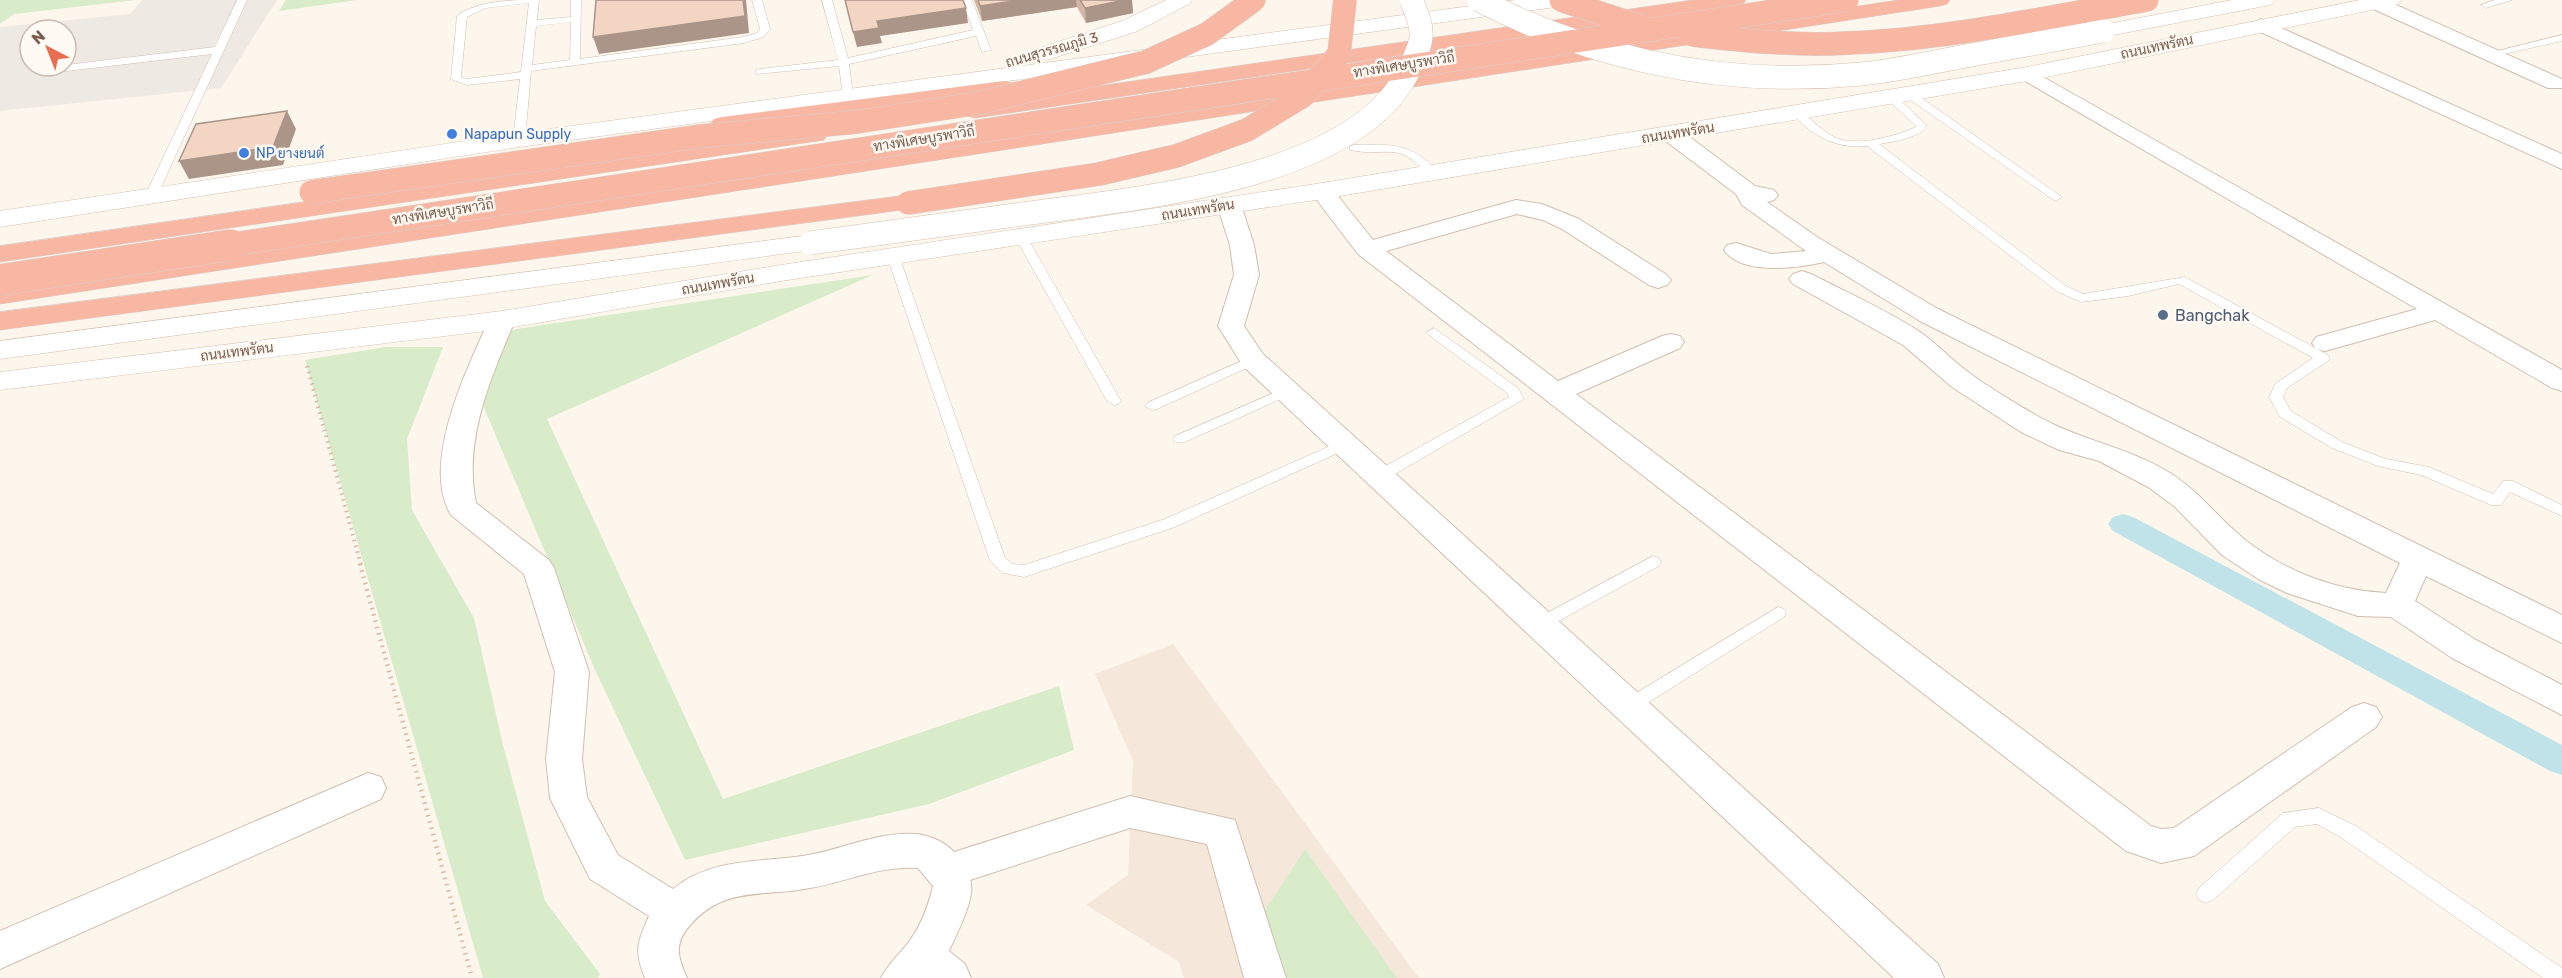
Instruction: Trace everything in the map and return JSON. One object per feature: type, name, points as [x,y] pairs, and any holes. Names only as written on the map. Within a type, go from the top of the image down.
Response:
[{"type":"highway","points":[[0,237],[311,192],[635,136],[1117,71],[1178,49],[1208,34],[1254,0]]},
{"type":"highway","points":[[0,321],[1046,184],[1162,161],[1218,142],[1265,120],[1314,90],[1345,44],[1348,17],[1345,0]]},
{"type":"highway","points":[[1562,0],[1604,16],[1677,33],[1826,44],[1919,38],[2147,0]]},
{"type":"highway","name":"ทางพิเศษบูรพาวิถี","points":[[0,257],[1735,0]]},
{"type":"highway","name":"ทางพิเศษบูรพาวิถี","points":[[0,280],[1847,0]]},
{"type":"highway","points":[[0,296],[1940,0]]},
{"type":"main road","name":"ถนนสุวรรณภูมิ 3","points":[[917,86],[1087,41],[1130,26],[1182,0]]},
{"type":"main road","points":[[0,350],[810,243],[1166,194],[1219,183],[1302,156],[1341,138],[1367,120],[1410,76],[1423,34],[1411,0]]},
{"type":"main road","points":[[1479,0],[1509,17],[1560,40],[1620,58],[1734,75],[1849,75],[1895,69],[2265,0]]},
{"type":"main road","points":[[0,219],[519,140],[1562,0]]},
{"type":"main road","name":"ถนนเทพรัตน","points":[[0,381],[501,320],[893,256],[1229,206],[2027,74],[2383,2]]},
{"type":"street","points":[[2383,2],[2490,54],[2559,83]]},
{"type":"street","points":[[2261,25],[2562,162]]},
{"type":"street","points":[[2027,74],[2562,382]]},
{"type":"street","points":[[1671,134],[1747,191],[1750,200],[1817,248],[1883,289],[1991,348],[2562,630]]},
{"type":"street","points":[[1322,191],[1366,249],[1557,392],[2139,839],[2161,846],[2181,844],[2364,717]]},
{"type":"street","points":[[1229,206],[1247,266],[1245,288],[1233,310],[1231,326],[1253,360],[1285,392],[1923,978]]},
{"type":"street","points":[[1366,249],[1516,207],[1531,207],[1573,227],[1658,280]]},
{"type":"street","points":[[1736,250],[1759,260],[1785,264],[1817,248]]},
{"type":"street","points":[[1802,279],[1912,339],[1962,381],[2031,425],[2069,442],[2109,454],[2159,480],[2185,499],[2233,548],[2271,572],[2298,585],[2358,604],[2397,605],[2464,649],[2562,701]]},
{"type":"street","points":[[2325,343],[2439,311]]},
{"type":"street","points":[[501,320],[479,373],[461,435],[456,473],[462,508],[538,568],[572,672],[564,759],[569,798],[604,867],[676,912]]},
{"type":"street","points":[[1557,392],[1671,342]]},
{"type":"street","points":[[2397,605],[2417,559]]},
{"type":"street","points":[[0,950],[368,788]]},
{"type":"street","points":[[947,872],[1130,812],[1222,831],[1265,978]]},
{"type":"street","points":[[666,978],[657,955],[658,938],[676,912],[720,882],[809,872],[899,850],[923,851],[937,860],[947,872],[953,886],[949,906],[925,970]]},
{"type":"lane","points":[[151,196],[242,0]]},
{"type":"lane","points":[[519,140],[526,72],[531,24],[532,0],[467,12],[462,16],[456,79],[467,82],[526,72],[574,63],[744,40],[760,35],[765,29],[757,0]]},
{"type":"lane","points":[[574,63],[576,0]]},
{"type":"lane","points":[[827,0],[844,62],[848,95]]},
{"type":"lane","points":[[967,0],[986,50]]},
{"type":"lane","points":[[2486,5],[2507,0]]},
{"type":"lane","points":[[531,24],[576,20]]},
{"type":"lane","points":[[760,72],[844,62],[979,32]]},
{"type":"lane","points":[[2490,54],[2562,38]]},
{"type":"lane","points":[[78,67],[219,50]]},
{"type":"lane","points":[[1797,113],[1832,140],[1842,144],[1869,142],[1907,135],[1922,126],[1900,96]]},
{"type":"lane","points":[[1900,96],[2056,197]]},
{"type":"lane","points":[[1869,142],[2062,289],[2081,298],[2128,292],[2181,280],[2323,357],[2281,386],[2276,397],[2285,414],[2337,445],[2383,463],[2424,471],[2496,501],[2508,485],[2562,511]]},
{"type":"lane","points":[[1354,148],[1409,151],[1420,158],[1431,173]]},
{"type":"lane","points":[[1021,237],[1114,401]]},
{"type":"lane","points":[[893,256],[998,561],[1009,569],[1024,571],[1170,523],[1344,445]]},
{"type":"lane","points":[[1378,477],[1517,399],[1513,391],[1434,332]]},
{"type":"lane","points":[[1152,406],[1253,360]]},
{"type":"lane","points":[[1180,439],[1285,392]]},
{"type":"lane","points":[[1540,624],[1653,562]]},
{"type":"lane","points":[[1629,706],[1778,613]]},
{"type":"lane","points":[[2206,894],[2290,819],[2319,816],[2349,832],[2560,978]]},
{"type":"path","points":[[313,343],[305,360],[472,978]]},
{"type":"shaded area","points":[[142,0],[277,0],[221,88],[0,111],[0,27],[18,25],[18,78],[78,78],[78,19],[130,14]]},
{"type":"shaded area","points":[[1173,644],[1419,978],[1184,978],[1179,962],[1086,905],[1128,875],[1133,761],[1095,674]]},
{"type":"green space","points":[[0,0],[136,0],[14,14],[0,24]]},
{"type":"green space","points":[[286,0],[357,0],[279,11]]},
{"type":"green space","points":[[873,275],[547,419],[723,799],[1059,686],[1074,750],[929,804],[685,860],[595,670],[479,396],[510,330]]},
{"type":"green space","points":[[386,347],[443,347],[407,439],[412,510],[474,618],[503,745],[545,901],[600,974],[598,978],[483,978],[305,360]]},
{"type":"green space","points":[[1305,849],[1397,978],[1253,978],[1248,936]]},
{"type":"building","points":[[596,0],[743,0],[745,16],[593,37]]},
{"type":"building","points":[[845,0],[963,0],[966,8],[877,21],[879,28],[853,32]]},
{"type":"building","points":[[978,0],[1020,0],[980,6]]},
{"type":"building","points":[[1080,0],[1125,0],[1085,8]]},
{"type":"building","points":[[287,111],[273,147],[179,161],[196,124]]},
{"type":"waterway","points":[[2123,524],[2562,761]]},
{"type":"place","name":"Napapun Supply","points":[[452,134]]},
{"type":"place","name":"NP ยางยนต์","points":[[244,153]]},
{"type":"place","name":"Bangchak","points":[[2163,315]]}]
